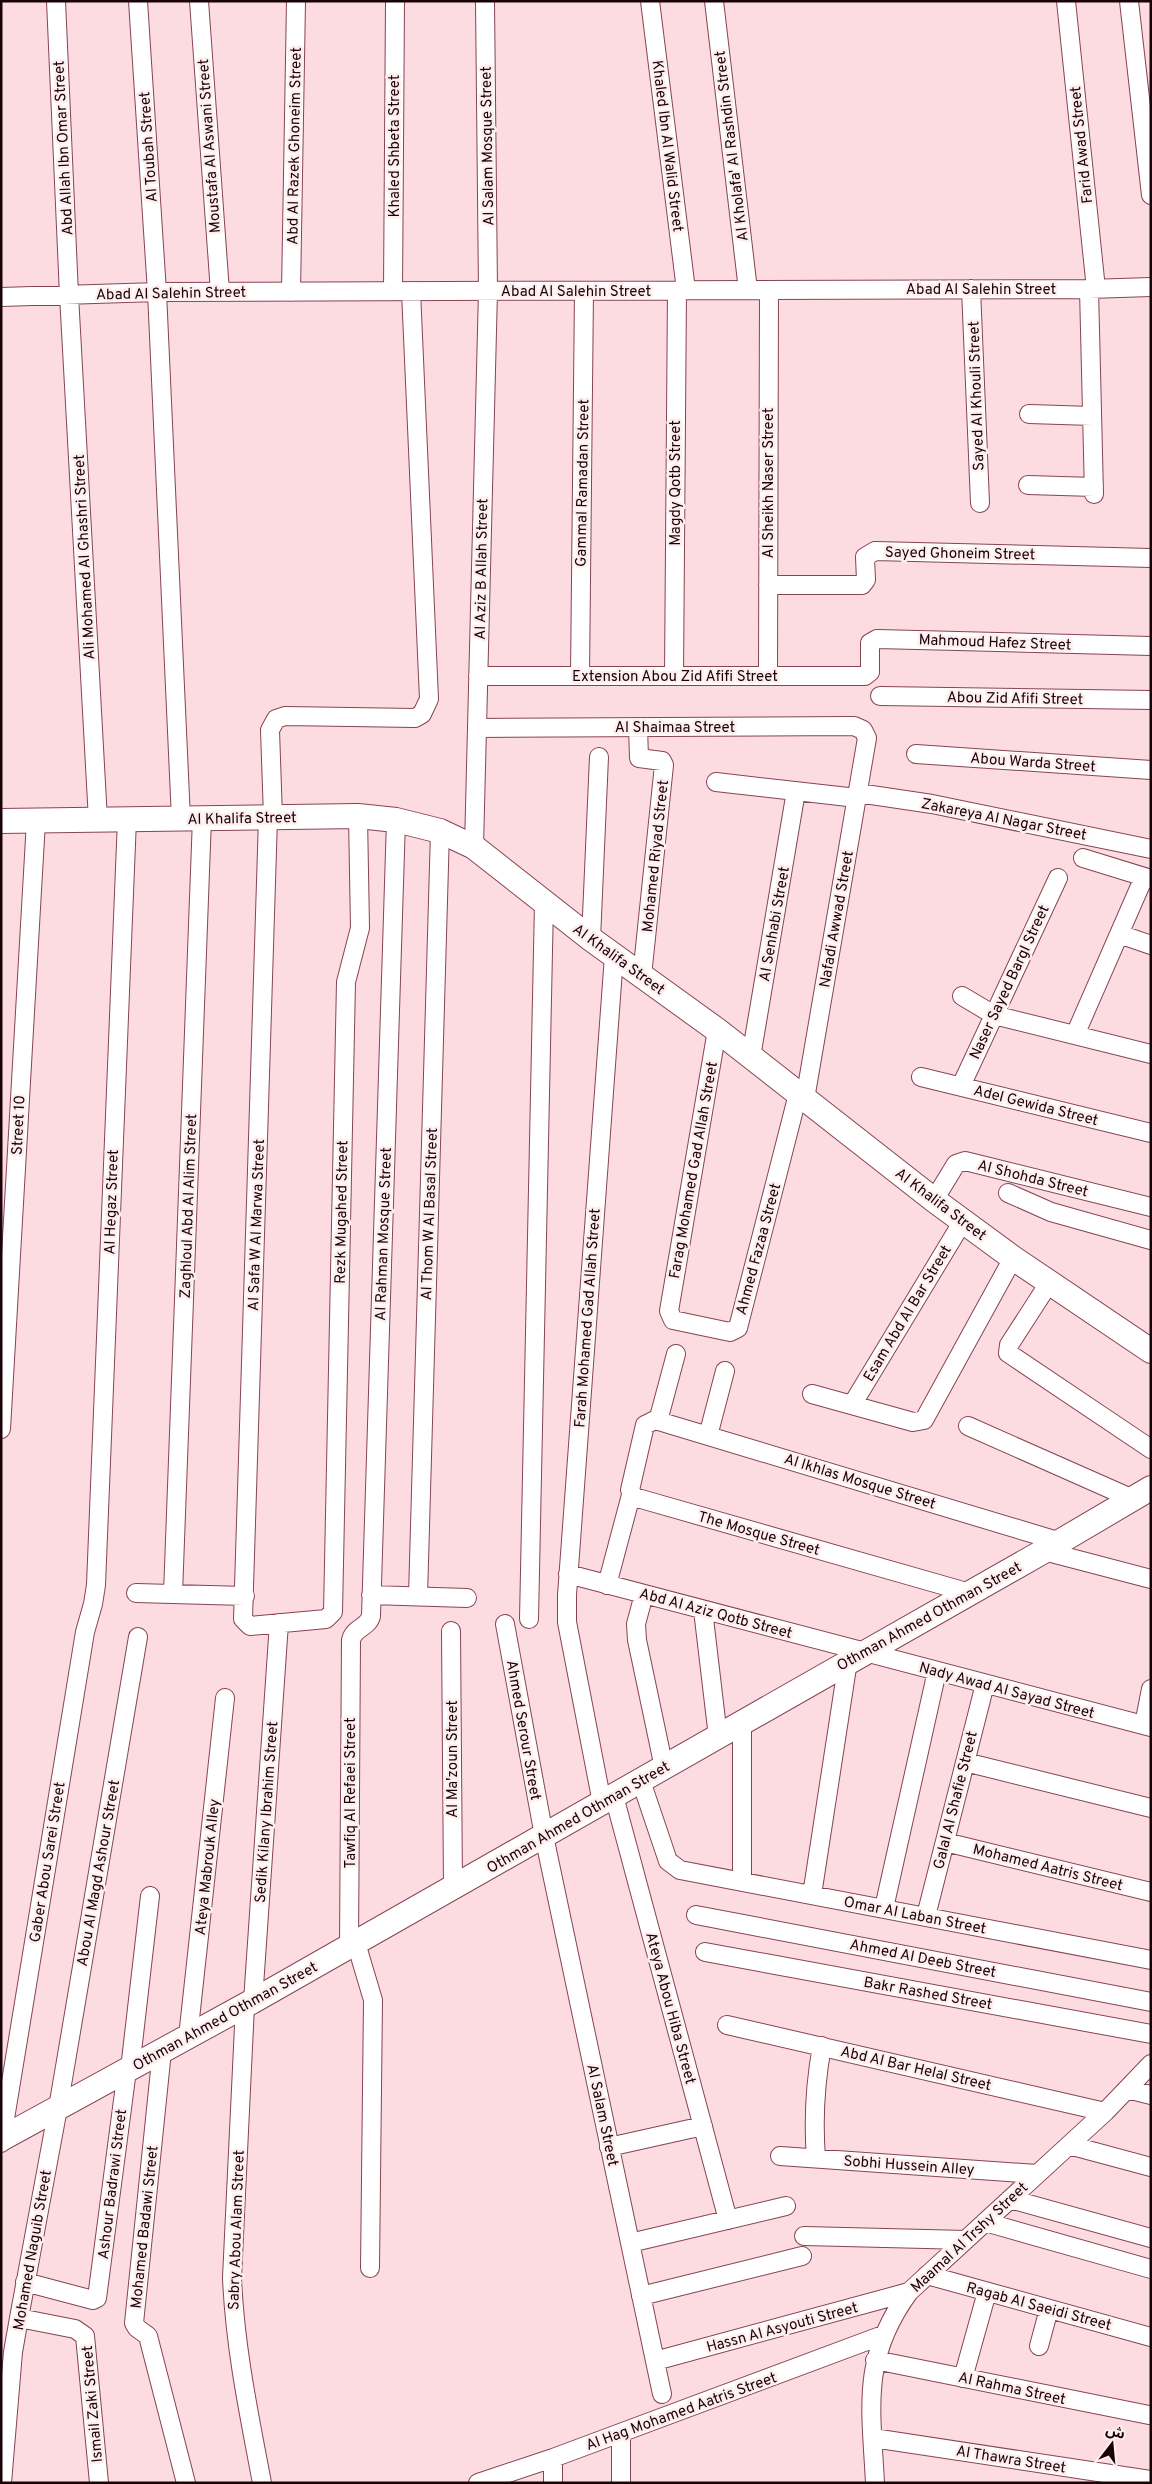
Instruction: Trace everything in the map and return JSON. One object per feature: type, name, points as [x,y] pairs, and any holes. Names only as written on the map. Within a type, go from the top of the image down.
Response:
[{"type":"main road","name":"Al Khalifa Street","points":[[1,821],[358,816],[396,820],[440,832],[474,847],[592,940],[717,1030],[934,1200],[1049,1283],[1151,1352]]},
{"type":"main road","name":"Othman Ahmed Othman Street","points":[[1,2140],[249,2003],[544,1836],[1142,1494]]},
{"type":"street","name":"Abd Allah Ibn Omar Street","points":[[56,1],[69,295]]},
{"type":"street","name":"Al Toubah Street","points":[[138,1],[191,819]]},
{"type":"street","name":"Moustafa Al Aswani Street","points":[[199,1],[220,292]]},
{"type":"street","name":"Abd Al Razek Ghoneim Street","points":[[291,292],[296,1]]},
{"type":"street","name":"Khaled Shbeta Street","points":[[393,291],[395,1]]},
{"type":"street","name":"Al Salam Mosque Street","points":[[485,1],[488,291]]},
{"type":"street","name":"Khaled Ibn Al Walid Street","points":[[650,1],[681,290]]},
{"type":"street","name":"Al Kholafa' Al Rashdin Street","points":[[714,1],[748,290]]},
{"type":"street","name":"Farid Awad Street","points":[[1028,485],[1094,490],[1092,289],[1066,1]]},
{"type":"street","points":[[1129,1],[1151,195]]},
{"type":"street","name":"Abad Al Salehin Street","points":[[1,298],[157,292],[1092,289],[1151,287]]},
{"type":"street","name":"Sayed Al Khouli Street","points":[[971,289],[980,503]]},
{"type":"street","name":"Magdy Qotb Street","points":[[674,676],[681,290]]},
{"type":"street","name":"Al Sheikh Naser Street","points":[[768,676],[769,290]]},
{"type":"street","name":"Al Safa W Al Marwa Street","points":[[279,1623],[253,1626],[248,1625],[243,1619],[270,818],[270,730],[276,719],[285,716],[415,718],[422,714],[429,699],[411,291]]},
{"type":"street","name":"Al Aziz B Allah Street","points":[[474,847],[488,291]]},
{"type":"street","name":"Gammal Ramadan Street","points":[[580,676],[584,291]]},
{"type":"street","name":"Ali Mohamed Al Ghashri Street","points":[[69,295],[98,820]]},
{"type":"street","points":[[1029,414],[1092,416]]},
{"type":"street","name":"Sayed Ghoneim Street","points":[[768,585],[862,585],[866,580],[865,557],[875,551],[1151,558]]},
{"type":"street","name":"Mahmoud Hafez Street","points":[[870,672],[869,646],[872,641],[877,639],[1151,646]]},
{"type":"street","name":"Extension Abou Zid Afifi Street","points":[[478,676],[865,676],[870,672]]},
{"type":"street","name":"Abou Zid Afifi Street","points":[[880,696],[1151,700]]},
{"type":"street","name":"Al Shaimaa Street","points":[[477,728],[854,726],[862,730],[866,738]]},
{"type":"street","name":"Mohamed Riyad Street","points":[[638,727],[639,758],[662,761],[664,765],[642,976]]},
{"type":"street","name":"Nafadi Awwad Street","points":[[802,1097],[866,738]]},
{"type":"street","name":"Abou Warda Street","points":[[916,754],[1151,770]]},
{"type":"street","points":[[592,940],[599,757]]},
{"type":"street","name":"Zakareya Al Nagar Street","points":[[716,782],[932,804],[1151,849]]},
{"type":"street","name":"Al Senhabi Street","points":[[751,1057],[796,791]]},
{"type":"street","name":"Rezk Mugahed Street","points":[[279,1623],[326,1619],[330,1617],[333,1610],[346,982],[360,928],[358,816]]},
{"type":"street","name":"Zaghloul Abd Al Alim Street","points":[[173,1594],[191,819]]},
{"type":"street","name":"Al Hegaz Street","points":[[96,1585],[127,820]]},
{"type":"street","name":"Al Rahman Mosque Street","points":[[351,1640],[354,1632],[365,1626],[370,1619],[396,820]]},
{"type":"street","name":"Street 10","points":[[1,1429],[8,1174],[36,821]]},
{"type":"street","name":"Al Thom W Al Basal Street","points":[[418,1596],[440,832]]},
{"type":"street","points":[[1075,1036],[1119,934],[1148,878],[1083,858]]},
{"type":"street","name":"Naser Sayed Bargl Street","points":[[960,1086],[1058,878]]},
{"type":"street","points":[[529,1619],[544,903]]},
{"type":"street","points":[[1119,934],[1151,945]]},
{"type":"street","name":"Farah Mohamed Gad Allah Street","points":[[578,1679],[567,1622],[568,1574],[614,956]]},
{"type":"street","points":[[962,996],[994,1015],[1151,1054]]},
{"type":"street","name":"Farag Mohamed Gad Allah Street","points":[[669,1311],[717,1030]]},
{"type":"street","name":"Adel Gewida Street","points":[[922,1077],[1151,1133]]},
{"type":"street","name":"Ahmed Fazaa Street","points":[[669,1311],[671,1317],[676,1322],[730,1332],[738,1328],[802,1097]]},
{"type":"street","name":"Al Shohda Street","points":[[934,1200],[956,1164],[965,1161],[1151,1207]]},
{"type":"street","points":[[1008,1193],[1051,1212],[1151,1240]]},
{"type":"street","name":"Esam Abd Al Bar Street","points":[[852,1405],[963,1221]]},
{"type":"street","points":[[812,1394],[913,1422],[921,1422],[927,1417],[1014,1258]]},
{"type":"street","points":[[1049,1283],[1009,1345],[1008,1354],[1151,1449]]},
{"type":"street","points":[[607,1585],[631,1495],[630,1490],[645,1425],[652,1420],[658,1421],[676,1354]]},
{"type":"street","points":[[708,1436],[725,1371]]},
{"type":"street","name":"Al Ikhlas Mosque Street","points":[[658,1421],[1151,1579]]},
{"type":"street","points":[[968,1426],[1142,1494]]},
{"type":"street","name":"The Mosque Street","points":[[631,1495],[970,1592]]},
{"type":"street","name":"Abd Al Aziz Qotb Street","points":[[568,1574],[703,1610],[856,1656]]},
{"type":"street","name":"Gaber Abou Sarei Street","points":[[1,2140],[85,1632],[96,1585]]},
{"type":"street","points":[[136,1593],[244,1596]]},
{"type":"street","points":[[644,1594],[636,1624],[637,1640],[664,1768]]},
{"type":"street","points":[[370,1596],[467,1598]]},
{"type":"street","points":[[703,1610],[718,1737]]},
{"type":"street","name":"Sedik Kilany Ibrahim Street","points":[[249,2003],[279,1623]]},
{"type":"street","name":"Ahmed Serour Street","points":[[505,1624],[544,1836]]},
{"type":"street","name":"Al Ma'zoun Street","points":[[451,1631],[453,1887]]},
{"type":"street","name":"Abou Al Magd Ashour Street","points":[[58,2108],[138,1637]]},
{"type":"street","name":"Tawfiq Al Refaei Street","points":[[351,1640],[352,1944],[373,2000],[370,2268]]},
{"type":"street","points":[[812,1895],[856,1656]]},
{"type":"street","name":"Nady Awad Al Sayad Street","points":[[856,1656],[937,1671],[1147,1726]]},
{"type":"street","points":[[884,1908],[937,1671]]},
{"type":"street","name":"Ateya Abou Hiba Street","points":[[578,1679],[608,1799],[703,2126],[728,2220]]},
{"type":"street","name":"Galal Al Shafie Street","points":[[926,1916],[985,1684]]},
{"type":"street","points":[[1147,1726],[1151,1689]]},
{"type":"street","name":"Ateya Mabrouk Alley","points":[[188,2037],[226,1698]]},
{"type":"street","points":[[742,1723],[742,1881]]},
{"type":"street","points":[[965,1762],[1151,1808]]},
{"type":"street","name":"Omar Al Laban Street","points":[[641,1781],[668,1862],[680,1870],[1151,1960]]},
{"type":"street","name":"Al Salam Street","points":[[544,1836],[662,2394]]},
{"type":"street","name":"Mohamed Aatris Street","points":[[945,1842],[1151,1892]]},
{"type":"street","name":"Ashour Badrawi Street","points":[[26,2282],[93,2300],[97,2297],[150,1896]]},
{"type":"street","name":"Ahmed Al Deeb Street","points":[[696,1915],[1151,2002]]},
{"type":"street","name":"Bakr Rashed Street","points":[[704,1952],[1151,2034]]},
{"type":"street","name":"Sabry Abou Alam Street","points":[[249,2003],[232,2278],[234,2320],[239,2361],[262,2483]]},
{"type":"street","name":"Abd Al Bar Helal Street","points":[[727,2024],[1106,2112]]},
{"type":"street","points":[[816,2158],[813,2120],[815,2091],[822,2046]]},
{"type":"street","name":"Mohamed Badawi Street","points":[[162,2051],[134,2323],[137,2328],[148,2336],[186,2483]]},
{"type":"street","name":"Maamal Al Trshy Street","points":[[875,2483],[871,2399],[875,2360],[883,2335],[894,2312],[909,2292],[1106,2112],[1151,2064]]},
{"type":"street","points":[[1127,2089],[1151,2096]]},
{"type":"street","name":"Mohamed Naguib Street","points":[[2,2483],[19,2318],[58,2108]]},
{"type":"street","points":[[610,2147],[703,2126]]},
{"type":"street","points":[[1069,2145],[1151,2167]]},
{"type":"street","name":"Sobhi Hussein Alley","points":[[780,2156],[1037,2174]]},
{"type":"street","points":[[1010,2199],[1151,2238]]},
{"type":"street","points":[[630,2243],[786,2206]]},
{"type":"street","points":[[985,2222],[1151,2269]]},
{"type":"street","points":[[804,2236],[966,2240]]},
{"type":"street","points":[[641,2296],[802,2256]]},
{"type":"street","name":"Ragab Al Saeidi Street","points":[[927,2275],[1151,2337]]},
{"type":"street","name":"Hassn Al Asyouti Street","points":[[655,2361],[909,2292]]},
{"type":"street","points":[[963,2378],[987,2292]]},
{"type":"street","points":[[1039,2346],[1049,2309]]},
{"type":"street","name":"Ismail Zaki Street","points":[[19,2318],[75,2330],[85,2336],[99,2483]]},
{"type":"street","name":"Al Hag Mohamed Aatris Street","points":[[478,2483],[553,2458],[883,2335]]},
{"type":"street","name":"Al Rahma Street","points":[[875,2360],[1149,2416]]},
{"type":"street","points":[[621,2433],[621,2483]]},
{"type":"street","name":"Al Thawra Street","points":[[873,2438],[1150,2480]]},
{"type":"street","points":[[553,2458],[553,2483]]}]
